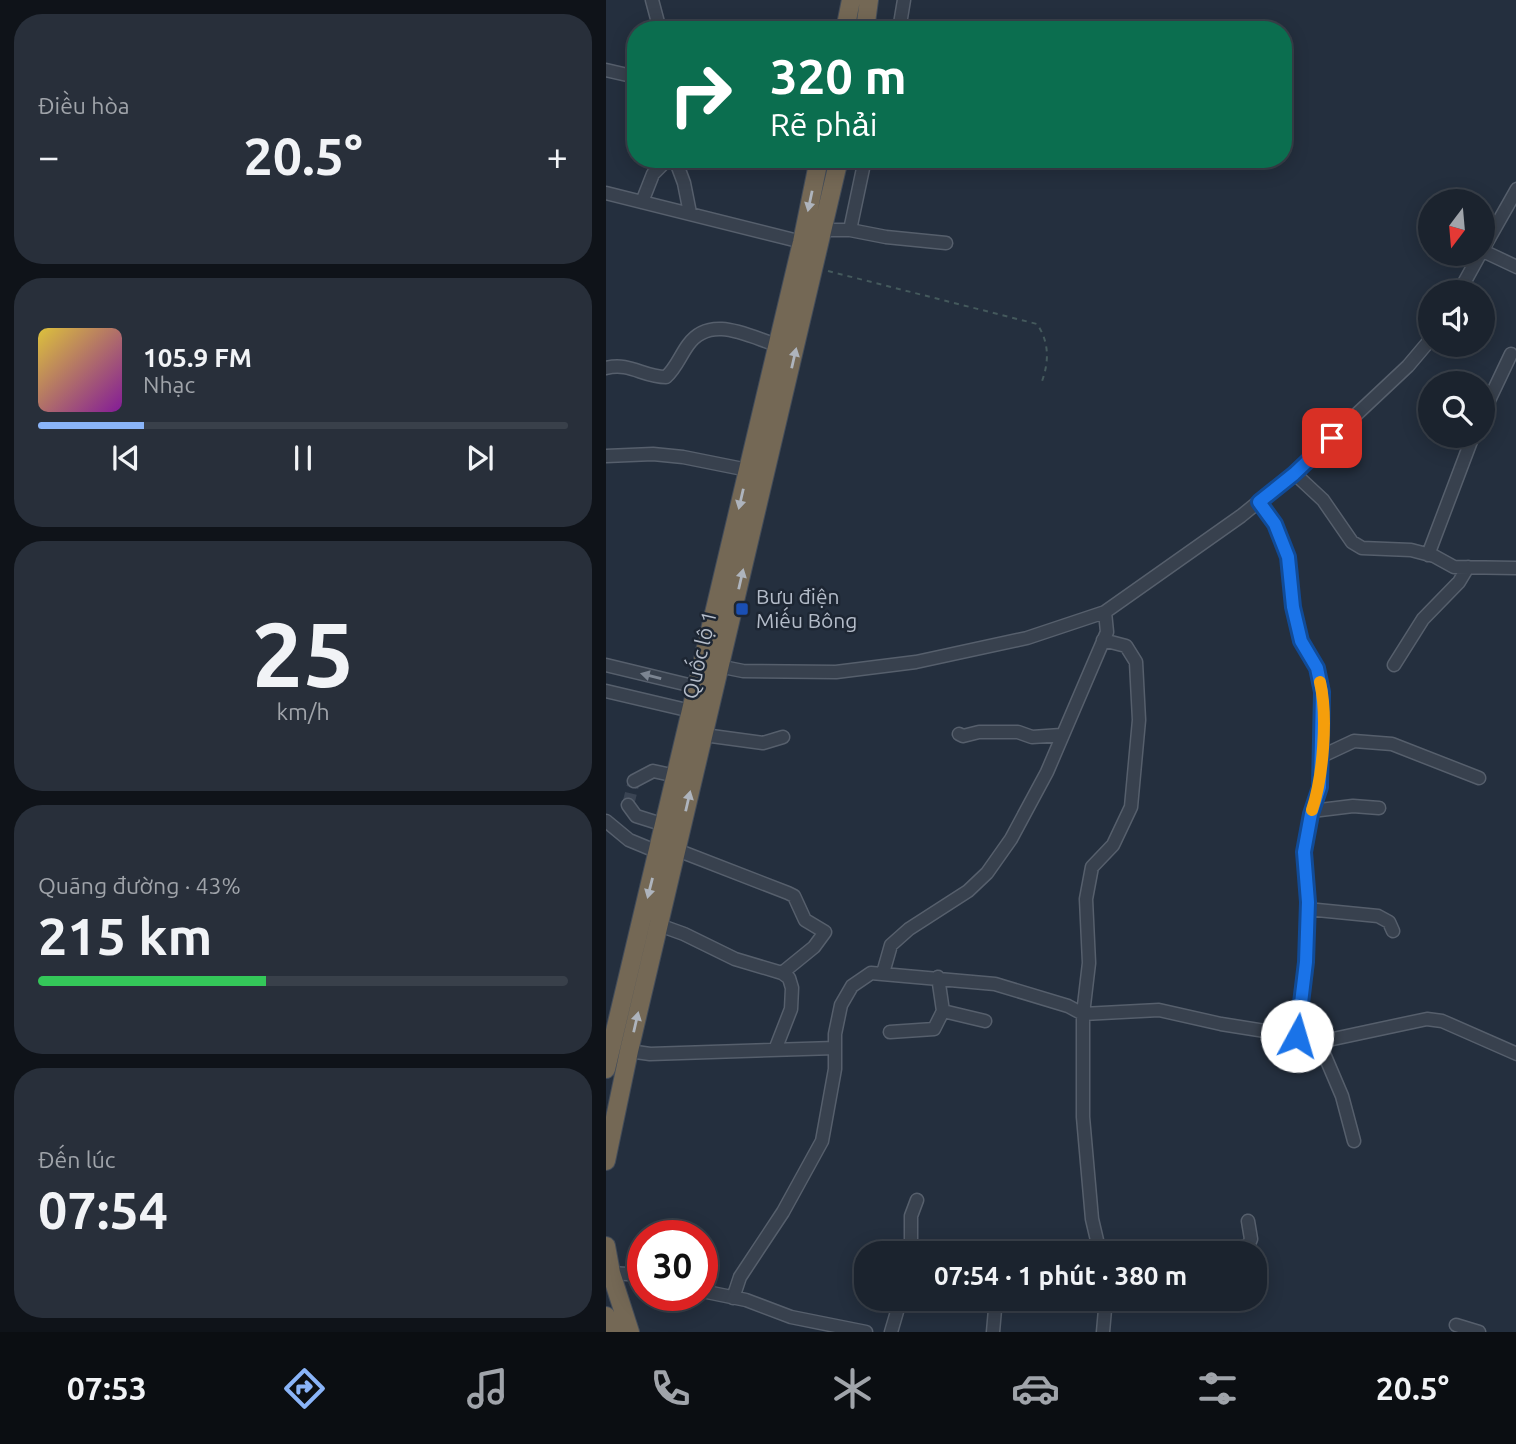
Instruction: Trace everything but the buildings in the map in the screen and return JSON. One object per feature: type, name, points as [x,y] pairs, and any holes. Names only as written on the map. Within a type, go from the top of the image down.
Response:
[{"type":"highway","points":[[847,21],[852,0]]},
{"type":"highway","points":[[866,21],[869,0]]},
{"type":"highway","name":"Quốc lộ 1","points":[[606,1069],[673,828],[704,735],[712,664],[748,470],[817,168]]},
{"type":"highway","name":"Quốc lộ 1","points":[[673,828],[677,776],[691,711],[697,687],[712,664],[815,268],[837,168]]},
{"type":"highway","name":"Quốc lộ 1","points":[[606,1161],[658,925],[667,851]]},
{"type":"highway","points":[[606,1246],[611,1273],[630,1332]]},
{"type":"highway","points":[[606,1316],[612,1332]]},
{"type":"street","points":[[652,0],[658,21]]},
{"type":"street","points":[[900,21],[904,0]]},
{"type":"street","points":[[606,70],[627,74]]},
{"type":"street","points":[[642,202],[653,174],[659,168]]},
{"type":"street","points":[[678,168],[690,214]]},
{"type":"street","points":[[849,230],[863,168]]},
{"type":"street","points":[[1495,228],[1517,189]]},
{"type":"street","points":[[606,193],[802,242],[849,230],[946,243]]},
{"type":"street","points":[[1495,257],[1517,267]]},
{"type":"street","points":[[606,368],[619,365],[666,377],[700,331],[716,327],[778,345]]},
{"type":"street","points":[[712,664],[744,671],[836,672],[916,662],[1027,638],[1105,612],[1294,474],[1418,354]]},
{"type":"street","points":[[1495,388],[1511,354]]},
{"type":"street","points":[[1428,555],[1468,448]]},
{"type":"street","points":[[606,456],[653,454],[748,470]]},
{"type":"street","points":[[1294,474],[1323,500],[1352,542],[1362,548],[1412,550],[1454,567],[1517,568]]},
{"type":"street","points":[[1259,502],[1275,524],[1288,557],[1293,607],[1301,641],[1317,668],[1322,692],[1320,787],[1304,852],[1308,909],[1306,962],[1297,1036]]},
{"type":"street","points":[[1394,665],[1423,619],[1459,582],[1468,567]]},
{"type":"street","points":[[883,973],[891,945],[909,929],[968,891],[987,873],[1011,839],[1047,772],[1103,640],[1106,632],[1105,612]]},
{"type":"street","points":[[1097,1241],[1091,1219],[1083,1117],[1083,1014],[1089,963],[1086,899],[1092,867],[1114,845],[1131,807],[1139,720],[1136,662],[1126,646],[1103,640]]},
{"type":"street","points":[[606,665],[697,687]]},
{"type":"street","points":[[606,691],[691,711]]},
{"type":"street","points":[[959,734],[963,736],[979,732],[1018,732],[1032,737],[1061,736]]},
{"type":"street","points":[[704,735],[763,743],[783,737]]},
{"type":"street","points":[[1322,756],[1354,741],[1392,744],[1479,778]]},
{"type":"street","points":[[634,781],[653,771],[677,776]]},
{"type":"street","points":[[628,805],[636,816],[673,828]]},
{"type":"street","points":[[1312,811],[1353,806],[1379,808]]},
{"type":"street","points":[[606,821],[629,839],[794,896],[805,920],[825,932],[814,947],[782,973]]},
{"type":"street","points":[[1308,909],[1378,916],[1389,922],[1393,931]]},
{"type":"street","points":[[658,925],[684,934],[735,959],[782,973],[789,978],[792,988],[791,1009],[775,1049]]},
{"type":"street","points":[[733,1298],[740,1277],[783,1212],[822,1141],[835,1069],[835,1034],[841,1005],[852,986],[871,973],[995,984],[1068,1006],[1083,1014],[1159,1010],[1221,1024],[1297,1036],[1307,1041],[1319,1042],[1427,1020],[1442,1021],[1517,1054]]},
{"type":"street","points":[[890,1032],[934,1029],[943,1011],[938,977]]},
{"type":"street","points":[[943,1011],[985,1021]]},
{"type":"street","points":[[1319,1042],[1342,1096],[1354,1141]]},
{"type":"street","points":[[629,1051],[650,1054],[835,1048]]},
{"type":"street","points":[[911,1241],[911,1216],[917,1200]]},
{"type":"street","points":[[1248,1221],[1250,1241]]},
{"type":"street","points":[[611,1273],[627,1274]]},
{"type":"street","points":[[718,1295],[791,1317],[866,1332]]},
{"type":"street","points":[[891,1332],[897,1311]]},
{"type":"street","points":[[993,1332],[995,1311]]},
{"type":"street","points":[[1103,1332],[1105,1311]]},
{"type":"street","points":[[1456,1325],[1479,1332]]},
{"type":"path","points":[[815,268],[1037,324],[1045,343],[1048,365],[1041,384]]},
{"type":"tunnel","points":[[628,805],[634,781]]},
{"type":"slow traffic","points":[[1312,810],[1320,787],[1322,756],[1323,713],[1320,682]]},
{"type":"place","name":"Bưu điện Miếu Bông","points":[[742,609]]},
{"type":"route","points":[[1297,1036],[1306,962],[1308,902],[1304,852],[1311,814],[1320,787],[1322,692],[1317,668],[1301,641],[1293,607],[1288,557],[1275,524],[1259,502],[1332,438]]}]
